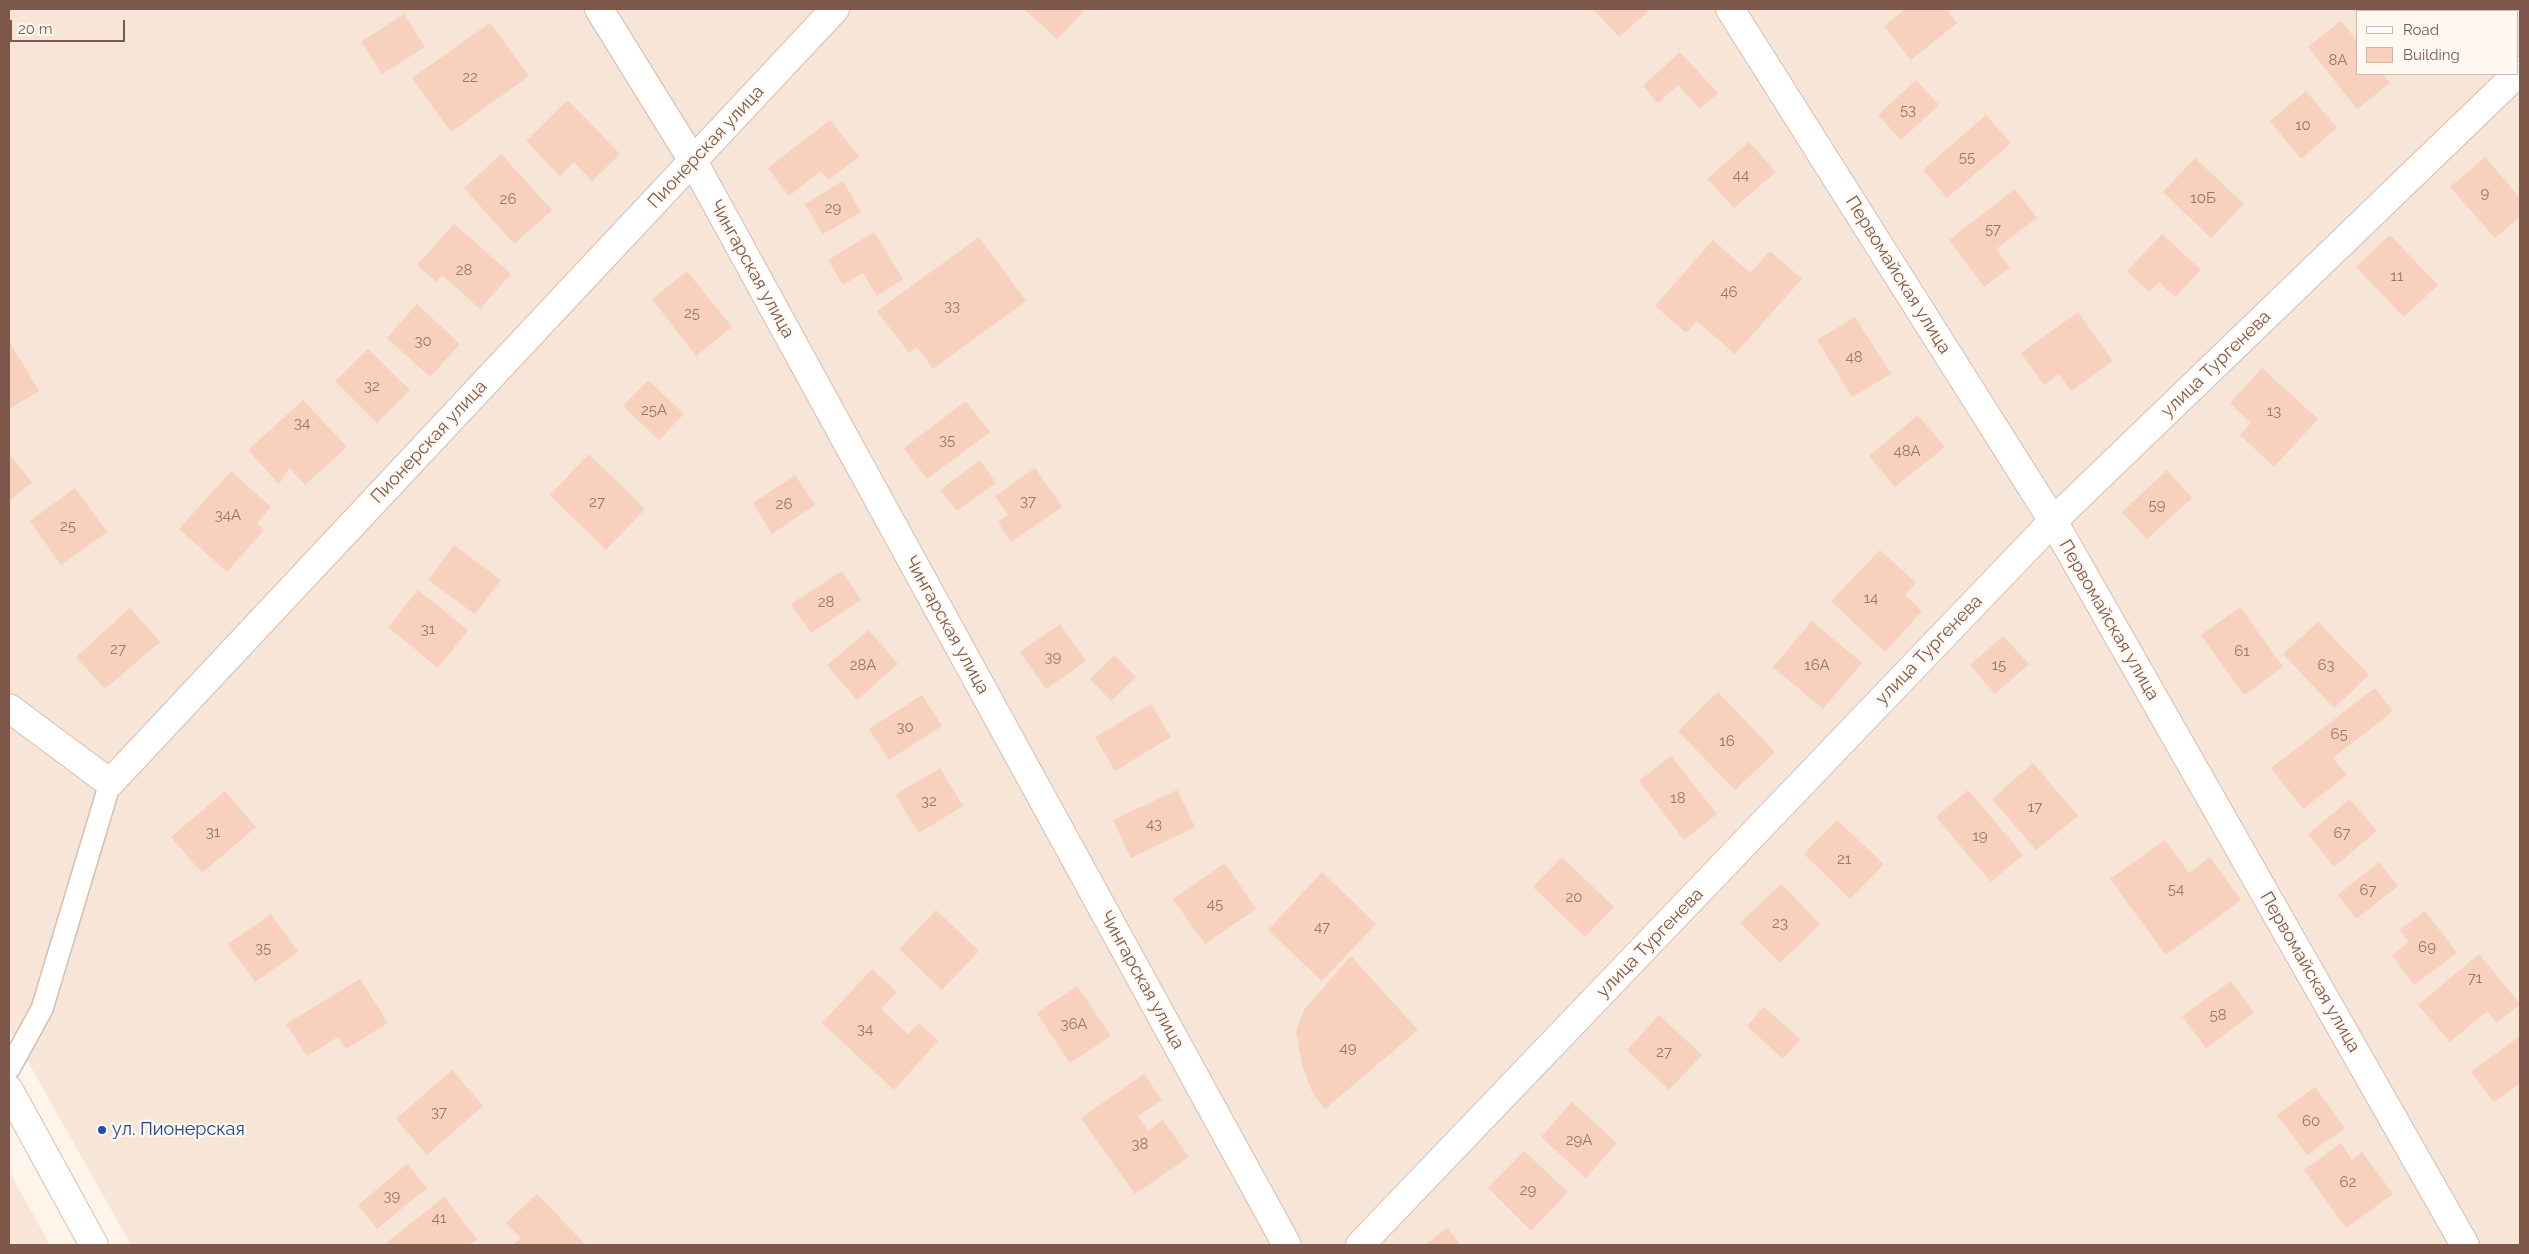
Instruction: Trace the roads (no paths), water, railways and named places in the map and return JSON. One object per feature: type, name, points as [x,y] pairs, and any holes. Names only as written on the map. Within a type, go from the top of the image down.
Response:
[{"type":"street","name":"Чингарская улица","points":[[598,9],[693,161],[1287,1245]]},
{"type":"street","name":"Пионерская улица","points":[[110,784],[835,9]]},
{"type":"street","name":"Первомайская улица","points":[[1730,9],[2053,520],[2465,1245]]},
{"type":"street","name":"улица Тургенева","points":[[1360,1245],[2053,520],[2516,75]]},
{"type":"street","points":[[9,708],[110,784]]},
{"type":"street","points":[[9,1090],[94,1245]]},
{"type":"lane","points":[[9,1069],[42,1009],[110,784]]},
{"type":"place","name":"ул. Пионерская","points":[[102,1130]]}]
